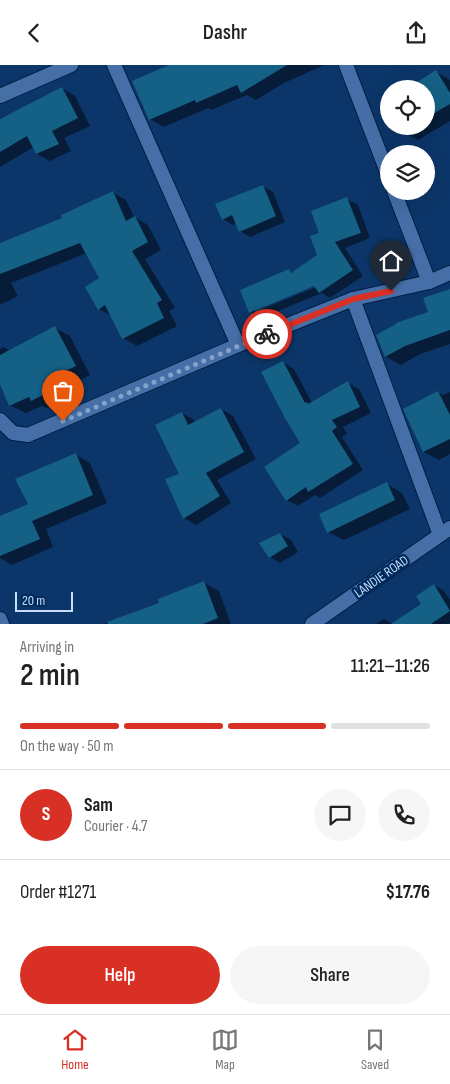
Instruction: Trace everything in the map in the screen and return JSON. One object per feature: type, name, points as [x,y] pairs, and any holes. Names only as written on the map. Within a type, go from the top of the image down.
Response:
[{"type":"street","points":[[0,96],[71,65]]},
{"type":"street","points":[[114,65],[238,345]]},
{"type":"street","points":[[346,65],[380,154]]},
{"type":"street","points":[[397,200],[429,282]]},
{"type":"street","points":[[0,420],[13,433],[28,435],[238,345],[353,299],[429,282],[450,273]]},
{"type":"street","points":[[353,299],[445,531]]},
{"type":"street","name":"LANDIE ROAD","points":[[315,623],[445,531]]},
{"type":"street","points":[[0,619],[2,624]]},
{"type":"building","points":[[169,65],[287,65],[241,93],[237,85],[196,103],[195,100],[149,120],[132,81]]},
{"type":"building","points":[[436,70],[450,93],[450,104],[435,113],[435,80],[420,80]]},
{"type":"building","points":[[62,87],[78,118],[52,131],[59,144],[36,154],[27,136],[0,152],[0,119]]},
{"type":"building","points":[[263,185],[276,216],[239,232],[232,215],[222,220],[215,204]]},
{"type":"building","points":[[113,191],[126,221],[135,216],[148,242],[132,251],[162,300],[157,303],[164,318],[122,339],[105,305],[98,310],[85,287],[99,278],[80,243],[0,274],[0,243],[62,218],[61,215]]},
{"type":"building","points":[[347,197],[361,233],[335,242],[353,270],[319,293],[314,286],[249,313],[240,290],[289,269],[291,273],[317,255],[310,236],[319,233],[311,211]]},
{"type":"building","points":[[450,289],[450,330],[405,346],[385,357],[376,335],[396,323],[428,312],[423,298]]},
{"type":"building","points":[[55,326],[76,366],[53,377],[65,400],[51,407],[45,394],[31,401],[29,397],[9,406],[0,384],[0,355]]},
{"type":"building","points":[[283,361],[305,403],[307,402],[308,404],[348,381],[360,407],[332,420],[337,427],[332,431],[353,464],[308,492],[306,487],[286,501],[264,467],[300,443],[261,372]]},
{"type":"building","points":[[438,391],[450,415],[450,439],[423,452],[403,409]]},
{"type":"building","points":[[221,408],[244,452],[206,473],[220,496],[183,519],[165,479],[179,474],[155,425],[182,412],[188,425]]},
{"type":"building","points":[[76,453],[93,495],[32,521],[40,539],[0,556],[0,516],[28,504],[15,479]]},
{"type":"building","points":[[387,482],[395,500],[327,533],[319,514]]},
{"type":"building","points":[[280,533],[288,546],[269,558],[259,543]]},
{"type":"building","points":[[204,581],[218,618],[203,624],[108,624],[107,622],[159,603],[158,599]]},
{"type":"building","points":[[434,584],[450,611],[431,624],[391,624],[421,604],[416,596]]},
{"type":"way so far","points":[[63,421],[267,334]]},
{"type":"route","points":[[267,334],[353,299],[391,291]]}]
